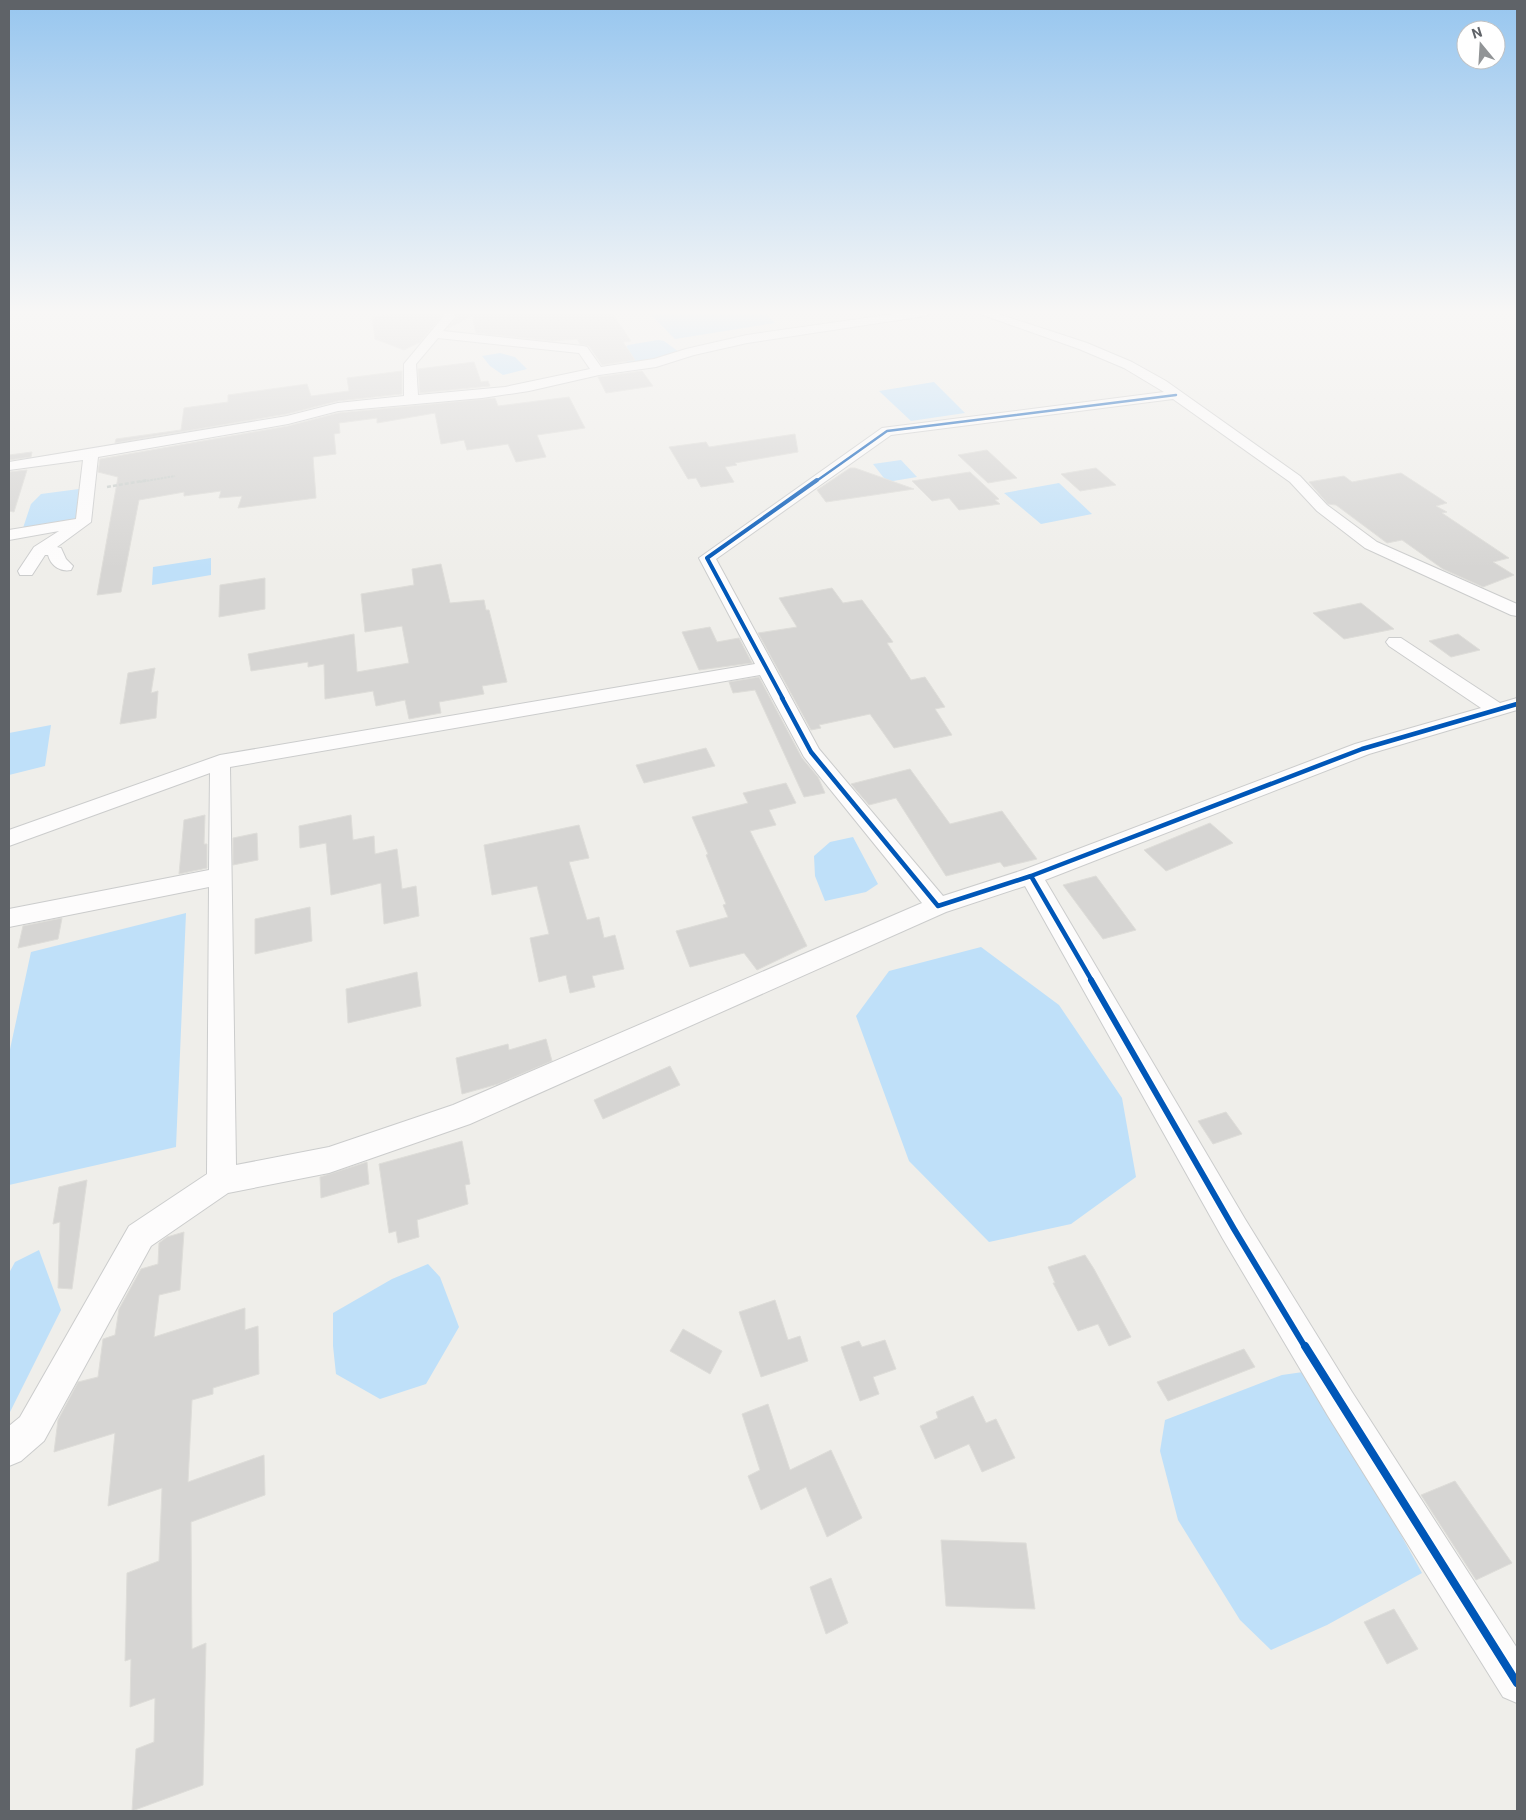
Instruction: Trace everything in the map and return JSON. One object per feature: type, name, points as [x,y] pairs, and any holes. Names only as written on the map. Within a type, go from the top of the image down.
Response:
[{"type":"street","points":[[9,466],[288,420],[338,407],[411,399],[451,398]]},
{"type":"street","points":[[938,906],[811,752],[707,558],[887,431],[1152,398]]},
{"type":"street","points":[[1180,398],[1295,479],[1322,508],[1371,545],[1483,594],[1517,612]]},
{"type":"street","points":[[26,571],[40,550],[60,540],[83,522],[91,454]]},
{"type":"street","points":[[9,534],[83,522]]},
{"type":"street","points":[[40,550],[55,551],[58,561],[65,566]]},
{"type":"street","points":[[1395,642],[1497,710]]},
{"type":"street","points":[[9,838],[220,762],[766,668]]},
{"type":"street","points":[[9,1449],[32,1429],[140,1236],[222,1181],[329,1160],[460,1115],[938,906],[1031,876],[1362,749],[1517,704]]},
{"type":"street","points":[[220,762],[222,1181]]},
{"type":"street","points":[[9,918],[220,876]]},
{"type":"street","points":[[1031,876],[1234,1228],[1334,1396],[1517,1684]]},
{"type":"path","points":[[87,491],[175,476]]},
{"type":"water","points":[[886,398],[950,398],[965,413],[911,421]]},
{"type":"water","points":[[901,460],[917,477],[887,482],[873,464]]},
{"type":"water","points":[[1059,483],[1092,514],[1041,524],[1004,493]]},
{"type":"water","points":[[79,489],[76,519],[23,528],[31,504],[41,494]]},
{"type":"water","points":[[211,558],[211,575],[152,585],[153,567]]},
{"type":"water","points":[[51,725],[45,766],[9,775],[9,733]]},
{"type":"water","points":[[853,837],[878,884],[866,892],[825,901],[815,876],[814,856],[830,842]]},
{"type":"water","points":[[186,913],[176,1147],[9,1185],[9,1054],[31,952]]},
{"type":"water","points":[[981,947],[1059,1005],[1122,1098],[1136,1177],[1071,1224],[989,1242],[909,1161],[856,1016],[889,971]]},
{"type":"water","points":[[39,1250],[61,1310],[9,1414],[9,1273],[15,1262]]},
{"type":"water","points":[[428,1264],[440,1277],[459,1327],[426,1384],[380,1399],[336,1374],[333,1346],[333,1313],[392,1279]]},
{"type":"water","points":[[1303,1372],[1365,1470],[1422,1573],[1327,1625],[1271,1650],[1240,1620],[1178,1520],[1160,1451],[1165,1420],[1282,1375]]},
{"type":"building","points":[[228,398],[366,398],[338,401],[287,414],[115,443],[116,439],[181,430],[184,408],[228,402]]},
{"type":"building","points":[[495,398],[498,406],[569,398],[585,428],[537,435],[546,457],[516,462],[508,444],[467,450],[464,440],[441,444],[435,413],[377,423],[377,418],[339,423],[340,433],[334,434],[336,454],[313,457],[316,498],[238,508],[242,496],[219,498],[221,491],[184,496],[184,492],[139,500],[121,592],[97,595],[118,477],[98,472],[100,459],[288,426],[338,413]]},
{"type":"building","points":[[795,434],[798,452],[735,463],[737,465],[725,467],[734,482],[701,487],[696,478],[688,479],[669,447],[706,442],[709,447]]},
{"type":"building","points":[[987,450],[1017,478],[988,483],[958,455]]},
{"type":"building","points":[[32,452],[31,457],[9,460],[9,455]]},
{"type":"building","points":[[850,468],[855,468],[914,489],[826,502],[817,490]]},
{"type":"building","points":[[1096,468],[1116,485],[1080,491],[1061,474]]},
{"type":"building","points":[[27,470],[14,512],[9,511],[9,472]]},
{"type":"building","points":[[970,472],[999,499],[995,500],[1000,504],[959,510],[949,498],[932,501],[912,481]]},
{"type":"building","points":[[1401,473],[1447,503],[1436,506],[1447,512],[1442,513],[1509,558],[1493,562],[1514,575],[1483,587],[1443,569],[1402,540],[1387,543],[1336,505],[1328,504],[1309,482],[1344,476],[1352,482]]},
{"type":"building","points":[[441,564],[450,603],[484,600],[486,610],[489,610],[507,682],[482,686],[484,694],[439,702],[441,713],[409,719],[405,700],[376,706],[373,691],[325,699],[324,664],[308,667],[308,662],[251,671],[248,654],[354,634],[357,672],[409,663],[402,626],[365,632],[361,594],[414,585],[412,569]]},
{"type":"building","points":[[265,578],[265,609],[219,617],[220,585]]},
{"type":"building","points":[[832,588],[843,603],[862,600],[893,642],[887,643],[911,680],[925,677],[945,707],[935,709],[952,735],[894,748],[870,714],[819,725],[821,728],[811,730],[758,633],[797,627],[779,598]]},
{"type":"building","points":[[1361,603],[1394,629],[1344,639],[1313,613]]},
{"type":"building","points":[[710,627],[717,642],[739,638],[752,663],[699,670],[682,632]]},
{"type":"building","points":[[1458,634],[1480,650],[1451,657],[1429,641]]},
{"type":"building","points":[[155,668],[151,693],[158,691],[156,718],[120,724],[128,673]]},
{"type":"building","points":[[759,677],[802,758],[818,777],[825,793],[804,797],[755,690],[733,693],[729,682]]},
{"type":"building","points":[[706,748],[715,766],[644,783],[636,765]]},
{"type":"building","points":[[910,769],[950,824],[1002,811],[1037,859],[1004,867],[1000,862],[946,876],[896,798],[869,805],[851,784]]},
{"type":"building","points":[[786,783],[796,803],[769,810],[776,825],[750,831],[807,946],[757,970],[744,953],[690,967],[676,931],[728,917],[723,905],[726,904],[706,855],[708,854],[692,817],[748,803],[743,793]]},
{"type":"building","points":[[205,815],[204,844],[207,844],[207,868],[179,874],[184,820]]},
{"type":"building","points":[[351,815],[353,840],[374,836],[375,854],[397,849],[402,889],[416,886],[419,916],[384,924],[381,883],[331,895],[326,843],[300,848],[299,826]]},
{"type":"building","points":[[1210,823],[1233,843],[1166,871],[1144,850]]},
{"type":"building","points":[[579,825],[589,858],[569,862],[587,920],[599,917],[604,938],[615,935],[624,969],[592,976],[595,987],[570,993],[566,975],[539,982],[530,938],[549,934],[537,886],[492,895],[484,845]]},
{"type":"building","points":[[257,833],[258,860],[233,865],[233,838]]},
{"type":"building","points":[[1096,876],[1136,930],[1103,939],[1063,885]]},
{"type":"building","points":[[310,907],[312,941],[255,954],[255,919]]},
{"type":"building","points":[[62,918],[58,939],[18,948],[23,926]]},
{"type":"building","points":[[417,972],[421,1006],[348,1023],[346,989]]},
{"type":"building","points":[[546,1039],[552,1061],[498,1084],[462,1094],[456,1058],[508,1044],[509,1050]]},
{"type":"building","points":[[670,1066],[680,1085],[603,1119],[594,1100]]},
{"type":"building","points":[[1226,1112],[1242,1134],[1213,1144],[1198,1121]]},
{"type":"building","points":[[462,1141],[470,1184],[465,1185],[468,1204],[417,1220],[419,1237],[398,1243],[396,1231],[389,1233],[379,1164]]},
{"type":"building","points":[[367,1162],[369,1184],[321,1198],[320,1177]]},
{"type":"building","points":[[87,1180],[72,1289],[58,1288],[60,1222],[53,1224],[59,1187]]},
{"type":"building","points":[[184,1232],[180,1290],[159,1295],[154,1337],[245,1308],[245,1330],[258,1326],[259,1374],[213,1388],[213,1394],[192,1400],[188,1482],[264,1455],[265,1495],[191,1522],[192,1649],[206,1643],[203,1785],[132,1811],[136,1749],[154,1742],[155,1698],[130,1707],[131,1659],[125,1661],[127,1573],[159,1561],[162,1488],[108,1506],[115,1433],[54,1452],[58,1420],[78,1382],[98,1377],[103,1339],[115,1335],[119,1309],[141,1269],[158,1264],[159,1243],[167,1237]]},
{"type":"building","points":[[1085,1255],[1131,1337],[1109,1346],[1098,1324],[1078,1331],[1053,1283],[1055,1283],[1048,1267]]},
{"type":"building","points":[[775,1300],[788,1340],[800,1336],[808,1361],[761,1377],[739,1312]]},
{"type":"building","points":[[683,1329],[722,1351],[710,1374],[670,1351]]},
{"type":"building","points":[[885,1340],[896,1369],[873,1377],[879,1394],[860,1401],[841,1347],[859,1341],[862,1347]]},
{"type":"building","points":[[1244,1349],[1255,1367],[1168,1401],[1157,1382]]},
{"type":"building","points":[[973,1396],[986,1423],[996,1419],[1015,1458],[982,1472],[969,1444],[935,1459],[920,1426],[938,1418],[936,1412]]},
{"type":"building","points":[[768,1404],[790,1470],[831,1450],[862,1518],[827,1537],[806,1487],[761,1510],[748,1476],[760,1470],[742,1414]]},
{"type":"building","points":[[1455,1481],[1512,1563],[1476,1580],[1421,1495]]},
{"type":"building","points":[[941,1540],[1026,1543],[1035,1609],[946,1606]]},
{"type":"building","points":[[831,1578],[848,1623],[826,1634],[810,1587]]},
{"type":"building","points":[[1394,1609],[1418,1649],[1387,1664],[1364,1622]]},
{"type":"cycle path","points":[[1152,398],[887,431],[707,558],[811,752],[938,906],[1031,876],[1362,749],[1517,704]]},
{"type":"cycle path","points":[[1031,876],[1234,1229],[1340,1404],[1517,1683]]}]
